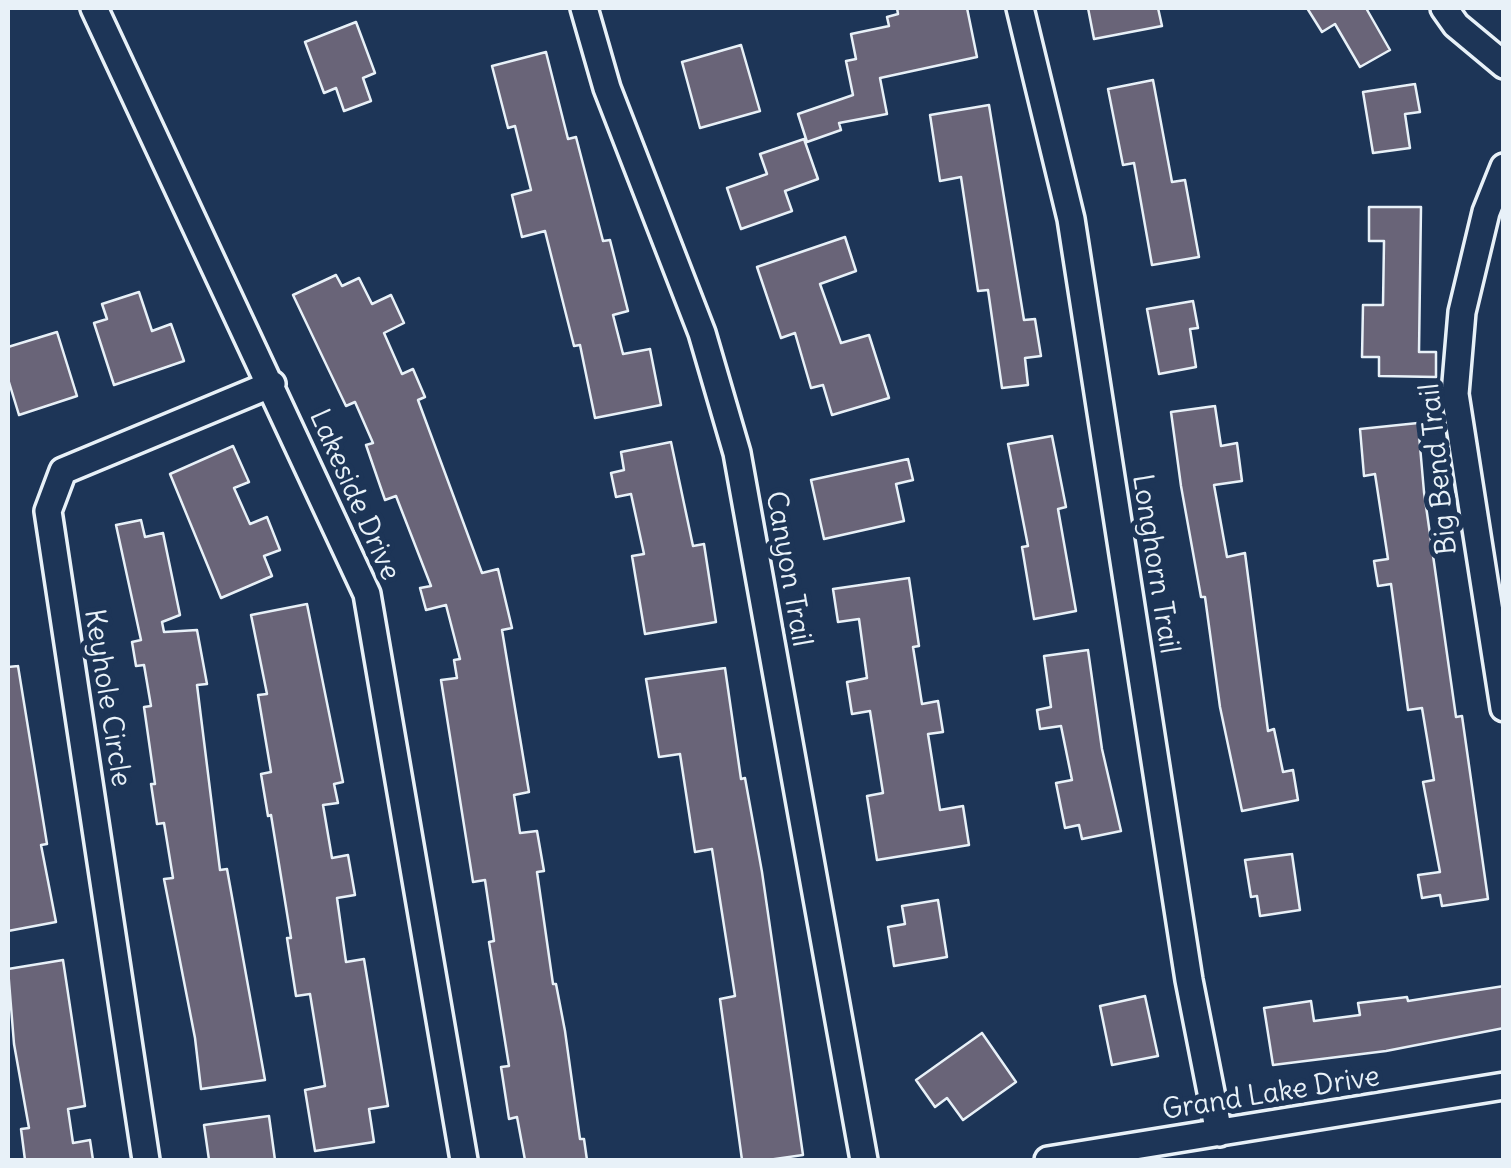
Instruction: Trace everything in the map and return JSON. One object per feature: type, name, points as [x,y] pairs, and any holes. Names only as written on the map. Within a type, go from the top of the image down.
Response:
[{"type":"street","name":"Lakeside Drive","points":[[94,8],[367,594],[464,1160]]},
{"type":"street","name":"Canyon Trail","points":[[584,8],[607,88],[702,333],[737,453],[864,1160]]},
{"type":"street","name":"Longhorn Trail","points":[[1020,8],[1071,219],[1190,980],[1219,1133]]},
{"type":"street","points":[[1444,8],[1456,25],[1504,65]]},
{"type":"street","name":"Big Bend Trail","points":[[1504,167],[1486,212],[1462,312],[1455,394],[1504,708]]},
{"type":"street","name":"Keyhole Circle","points":[[146,1160],[48,511],[62,471],[272,384]]},
{"type":"street","name":"Grand Lake Drive","points":[[1048,1160],[1504,1086]]},
{"type":"building","points":[[897,8],[967,8],[977,57],[880,78],[887,114],[839,123],[841,130],[807,142],[798,114],[853,95],[846,61],[856,59],[851,34],[889,26],[887,17],[898,14]]},
{"type":"building","points":[[1088,8],[1158,8],[1162,26],[1094,39]]},
{"type":"building","points":[[1307,8],[1366,8],[1390,50],[1360,67],[1335,24],[1322,32]]},
{"type":"building","points":[[356,22],[375,73],[363,78],[371,101],[344,111],[336,88],[324,93],[305,42]]},
{"type":"building","points":[[741,45],[760,111],[700,128],[682,62]]},
{"type":"building","points":[[546,52],[568,139],[576,137],[603,241],[610,240],[628,311],[613,315],[623,354],[650,349],[661,405],[595,418],[580,345],[574,346],[545,231],[522,237],[512,195],[531,190],[515,126],[508,128],[492,66]]},
{"type":"building","points":[[1153,80],[1172,182],[1185,180],[1199,257],[1152,265],[1134,163],[1123,165],[1108,89]]},
{"type":"building","points":[[1415,84],[1420,112],[1405,114],[1410,148],[1373,153],[1363,92]]},
{"type":"building","points":[[989,105],[1024,320],[1035,319],[1041,356],[1025,358],[1028,385],[1002,388],[988,290],[978,291],[961,177],[940,181],[930,115]]},
{"type":"building","points":[[804,139],[818,179],[785,191],[792,211],[741,229],[727,188],[767,174],[760,154]]},
{"type":"building","points":[[1369,207],[1421,207],[1419,352],[1436,352],[1436,377],[1379,376],[1379,357],[1362,357],[1363,305],[1383,305],[1384,241],[1369,241]]},
{"type":"building","points":[[845,237],[856,271],[820,284],[841,343],[869,335],[889,398],[832,415],[823,385],[811,388],[795,333],[781,338],[757,267]]},
{"type":"building","points":[[336,275],[342,286],[359,278],[372,304],[391,295],[404,323],[384,333],[402,374],[413,369],[425,397],[418,400],[482,573],[498,569],[512,628],[502,630],[529,792],[514,795],[520,833],[537,831],[544,871],[537,872],[553,984],[587,1160],[525,1160],[517,1117],[509,1119],[501,1067],[509,1066],[489,942],[494,941],[485,880],[473,882],[441,680],[457,678],[454,660],[460,659],[446,605],[426,610],[420,588],[431,586],[396,496],[385,500],[366,445],[373,443],[355,402],[346,406],[293,295]]},
{"type":"building","points":[[139,292],[152,331],[171,324],[184,361],[114,385],[94,323],[107,319],[102,304]]},
{"type":"building","points":[[1193,301],[1198,328],[1190,329],[1196,367],[1159,374],[1147,309]]},
{"type":"building","points":[[57,332],[77,396],[19,415],[8,379],[8,347]]},
{"type":"building","points":[[1215,406],[1221,446],[1237,443],[1242,481],[1214,485],[1227,557],[1245,553],[1268,731],[1274,729],[1283,772],[1293,770],[1298,800],[1242,811],[1220,707],[1205,597],[1201,597],[1171,412]]},
{"type":"building","points":[[1418,423],[1456,717],[1462,716],[1488,899],[1442,906],[1440,895],[1422,898],[1418,875],[1440,872],[1423,782],[1434,780],[1422,708],[1408,710],[1391,584],[1378,586],[1374,561],[1388,559],[1375,474],[1364,476],[1360,429]]},
{"type":"building","points":[[1052,436],[1066,507],[1058,509],[1076,611],[1034,619],[1022,547],[1028,546],[1008,444]]},
{"type":"building","points":[[671,442],[693,546],[704,544],[716,622],[645,634],[632,556],[644,554],[631,494],[616,497],[611,473],[624,470],[621,452]]},
{"type":"building","points":[[233,446],[249,482],[234,488],[250,524],[267,517],[280,550],[264,556],[272,576],[221,598],[170,474]]},
{"type":"building","points":[[908,459],[913,480],[896,484],[904,521],[824,539],[811,480]]},
{"type":"building","points":[[141,520],[145,537],[163,533],[180,615],[162,622],[164,632],[197,630],[207,684],[197,685],[220,870],[227,869],[265,1080],[201,1089],[164,879],[173,878],[164,823],[157,824],[151,784],[155,784],[144,707],[151,706],[144,665],[136,666],[132,642],[141,640],[116,525]]},
{"type":"building","points":[[909,578],[919,646],[913,647],[922,704],[938,701],[943,732],[928,734],[940,810],[963,806],[969,845],[877,860],[867,796],[883,793],[870,711],[852,714],[847,682],[867,678],[859,619],[838,622],[833,589]]},
{"type":"building","points":[[307,604],[343,782],[334,784],[338,803],[323,805],[332,858],[348,855],[355,895],[337,898],[346,962],[364,959],[388,1106],[369,1109],[374,1142],[315,1151],[305,1090],[325,1086],[310,994],[296,996],[287,938],[291,938],[261,774],[271,772],[258,695],[267,694],[251,615]]},
{"type":"building","points":[[1088,650],[1102,749],[1121,831],[1082,839],[1079,825],[1065,828],[1056,783],[1072,780],[1061,726],[1040,729],[1037,710],[1051,707],[1044,656]]},
{"type":"building","points":[[18,666],[47,844],[41,845],[56,922],[8,931],[8,667]]},
{"type":"building","points":[[725,668],[741,779],[745,778],[762,872],[803,1155],[768,1160],[742,1160],[720,999],[735,996],[712,849],[695,852],[680,754],[659,757],[646,679]]},
{"type":"building","points":[[1292,854],[1300,910],[1260,916],[1257,896],[1251,897],[1245,860]]},
{"type":"building","points":[[938,900],[947,957],[894,966],[888,927],[905,924],[902,906]]},
{"type":"building","points":[[63,960],[85,1106],[68,1109],[73,1143],[90,1140],[93,1160],[25,1160],[21,1129],[29,1128],[14,1044],[8,969]]},
{"type":"building","points":[[1504,986],[1504,1028],[1386,1051],[1273,1065],[1264,1008],[1311,1001],[1314,1021],[1360,1015],[1358,1003],[1407,997],[1408,1001]]},
{"type":"building","points":[[1145,996],[1158,1056],[1112,1065],[1100,1006]]},
{"type":"building","points":[[982,1033],[1016,1082],[963,1120],[947,1098],[935,1107],[916,1080]]},
{"type":"building","points":[[269,1116],[275,1160],[209,1160],[204,1125]]}]
